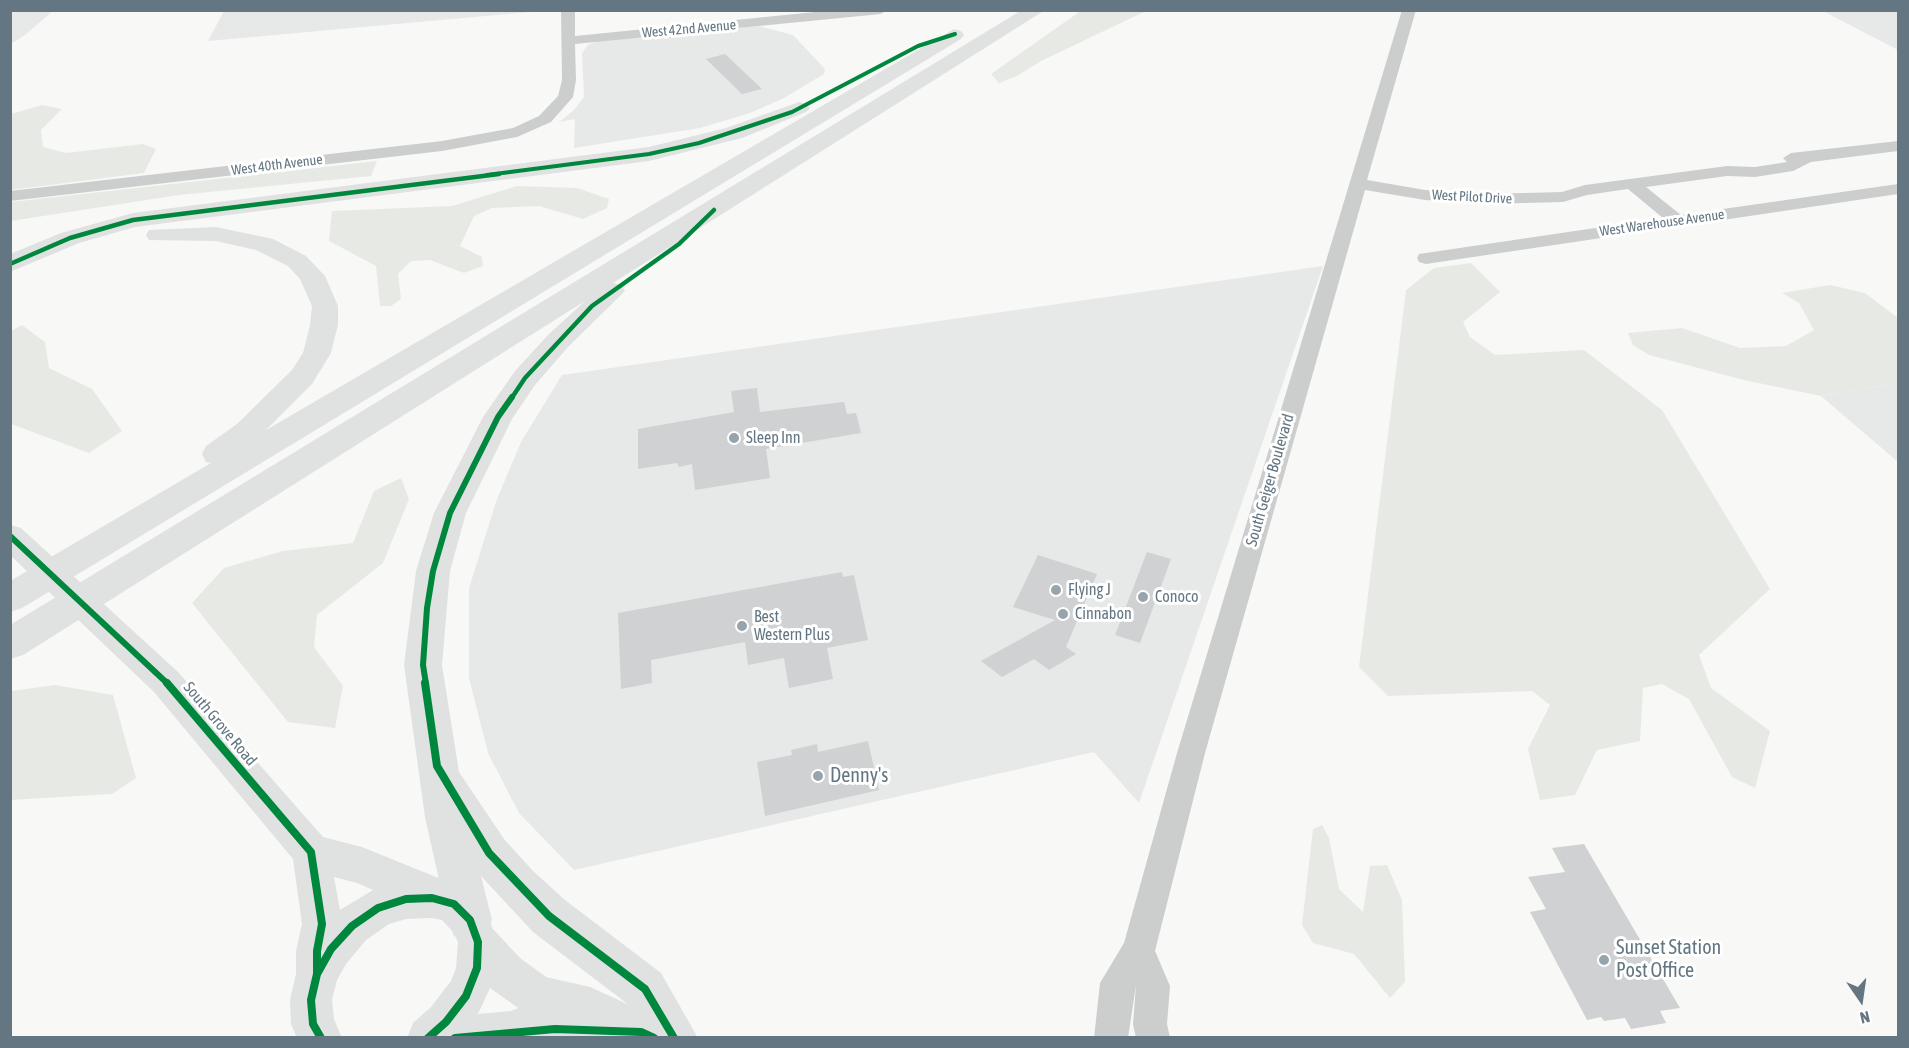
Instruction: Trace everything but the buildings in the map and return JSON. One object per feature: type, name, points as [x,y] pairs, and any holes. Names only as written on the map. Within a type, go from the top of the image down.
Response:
[{"type":"highway","points":[[10,644],[1036,10]]},
{"type":"highway","points":[[10,264],[70,238],[133,220],[586,163],[649,154],[699,143],[792,112],[918,46],[965,28],[10,598]]},
{"type":"highway","points":[[474,931],[455,862],[437,766],[423,665],[427,608],[433,571],[450,513],[474,459],[525,378],[592,306],[679,244],[714,210]]},
{"type":"highway","points":[[10,280],[70,255],[128,239],[172,234],[216,234],[264,244],[297,261],[312,276],[325,306],[324,325],[317,353],[302,377],[274,407],[221,451],[125,515],[80,557]]},
{"type":"highway","points":[[437,766],[451,793],[489,853],[549,916],[645,989],[656,1036]]},
{"type":"main road","name":"South Grove Road","points":[[14,540],[166,682],[311,852]]},
{"type":"main road","points":[[321,1038],[313,1024],[311,1000],[317,975],[317,951],[322,924],[311,852],[362,866],[432,897],[454,904],[505,973],[537,996],[590,1008],[656,1036]]},
{"type":"main road","points":[[317,975],[331,950],[352,926],[378,908],[406,899],[432,897]]},
{"type":"main road","points":[[428,1038],[446,1022],[466,996],[477,968],[474,931]]},
{"type":"main road","points":[[456,1038],[515,1034],[656,1036]]},
{"type":"street","points":[[568,10],[568,41]]},
{"type":"street","name":"West 42nd Avenue","points":[[568,41],[881,10]]},
{"type":"street","name":"South Geiger Boulevard","points":[[1112,1038],[1117,983],[1138,951],[1191,753],[1409,10]]},
{"type":"street","name":"West 40th Avenue","points":[[10,196],[453,144],[509,134],[541,122],[561,103],[568,88],[568,41]]},
{"type":"street","name":"West Pilot Drive","points":[[1360,179],[1425,195],[1485,199],[1563,197],[1585,190],[1727,171],[1755,171],[1793,166],[1807,159],[1899,146]]},
{"type":"street","points":[[1878,149],[1899,161]]},
{"type":"street","points":[[1632,184],[1677,221]]},
{"type":"street","name":"West Warehouse Avenue","points":[[1426,258],[1899,189]]},
{"type":"street","points":[[1138,951],[1153,986],[1150,1024],[1153,1038]]},
{"type":"shaded area","points":[[11,10],[53,11],[11,44]]},
{"type":"shaded area","points":[[224,10],[541,11],[208,41]]},
{"type":"shaded area","points":[[1082,10],[1146,11],[1041,61],[1017,76],[999,83],[991,74]]},
{"type":"shaded area","points":[[1823,11],[1898,11],[1898,50]]},
{"type":"shaded area","points":[[759,26],[793,35],[825,69],[824,74],[784,98],[750,113],[700,128],[574,148],[575,119],[559,122],[573,111],[584,97],[582,53],[588,45],[598,41]]},
{"type":"shaded area","points":[[42,105],[62,109],[41,130],[43,147],[66,153],[143,144],[156,149],[144,173],[11,190],[11,114]]},
{"type":"shaded area","points":[[377,161],[371,176],[179,195],[11,221],[11,202]]},
{"type":"shaded area","points":[[517,186],[577,188],[609,199],[607,208],[583,219],[539,206],[492,208],[474,216],[460,246],[482,257],[483,266],[464,273],[430,260],[411,261],[398,274],[401,299],[391,306],[380,306],[376,266],[329,241],[332,211],[452,206]]},
{"type":"shaded area","points":[[1471,263],[1500,292],[1463,322],[1470,337],[1495,355],[1584,350],[1662,410],[1770,589],[1699,655],[1711,688],[1770,731],[1755,788],[1732,777],[1689,699],[1662,684],[1643,688],[1640,741],[1597,750],[1575,795],[1540,800],[1528,749],[1550,705],[1532,691],[1388,696],[1359,667],[1406,290],[1434,268]]},
{"type":"shaded area","points":[[1323,266],[1139,803],[1094,752],[574,870],[519,813],[488,753],[469,678],[469,588],[497,499],[521,442],[562,375]]},
{"type":"shaded area","points":[[1830,285],[1865,293],[1898,318],[1898,383],[1821,396],[1744,380],[1649,355],[1633,345],[1628,333],[1682,328],[1740,348],[1786,346],[1814,330],[1799,303],[1782,293]]},
{"type":"shaded area","points":[[22,325],[45,342],[49,368],[92,389],[122,431],[89,453],[11,424],[11,331]]},
{"type":"shaded area","points":[[1898,383],[1898,462],[1821,396]]},
{"type":"shaded area","points":[[401,478],[409,499],[383,563],[317,615],[314,647],[343,686],[335,728],[288,722],[192,603],[224,568],[283,551],[353,543],[374,491]]},
{"type":"shaded area","points":[[55,685],[113,695],[136,778],[112,794],[11,800],[11,691]]},
{"type":"shaded area","points":[[1322,825],[1329,838],[1339,889],[1363,912],[1370,866],[1387,865],[1402,900],[1405,982],[1390,998],[1354,954],[1313,943],[1302,925],[1313,829]]},
{"type":"cycle path","points":[[10,264],[70,238],[133,220],[586,163],[649,154],[699,143],[792,112],[918,46],[955,34]]},
{"type":"cycle path","points":[[674,1038],[645,989],[549,916],[489,853],[451,793],[437,766],[423,665],[427,608],[433,571],[450,513],[498,417],[525,378],[592,306],[679,244],[714,210]]},
{"type":"cycle path","points":[[10,536],[166,682],[311,852],[322,924],[317,951],[317,974]]},
{"type":"cycle path","points":[[321,1038],[313,1024],[311,1000],[317,974],[331,949],[352,926],[378,908],[406,899],[432,898],[454,904],[470,920],[478,942],[477,968],[466,996],[446,1022],[428,1038]]},
{"type":"cycle path","points":[[455,1038],[555,1029],[641,1032],[654,1038]]},
{"type":"place","name":"Sleep Inn","points":[[734,438]]},
{"type":"place","name":"Flying J","points":[[1056,590]]},
{"type":"place","name":"Conoco","points":[[1143,597]]},
{"type":"place","name":"Cinnabon","points":[[1063,614]]},
{"type":"place","name":"Best Western Plus","points":[[742,626]]},
{"type":"place","name":"Denny's","points":[[818,776]]},
{"type":"place","name":"Sunset Station Post Office","points":[[1604,960]]}]
